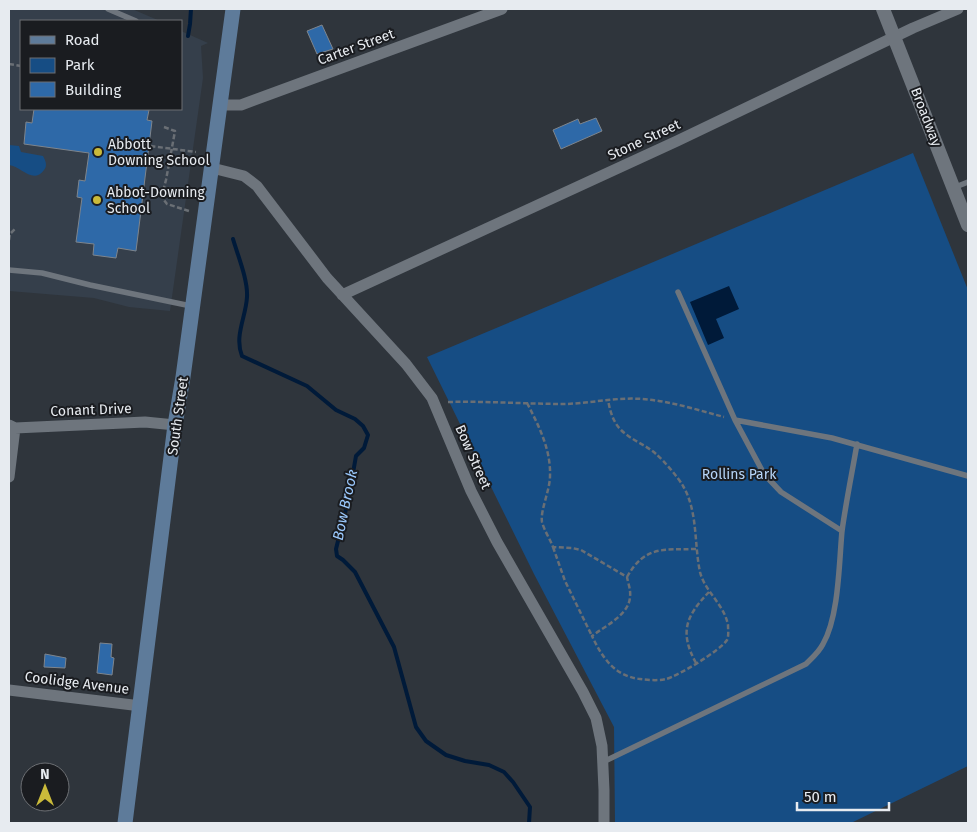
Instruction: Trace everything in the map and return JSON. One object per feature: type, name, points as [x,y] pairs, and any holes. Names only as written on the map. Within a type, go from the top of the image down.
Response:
[{"type":"main road","name":"South Street","points":[[125,823],[175,425],[233,9]]},
{"type":"street","name":"Carter Street","points":[[220,105],[241,105],[477,13],[502,9]]},
{"type":"street","name":"Broadway","points":[[883,9],[968,225]]},
{"type":"street","name":"Stone Street","points":[[342,295],[958,9]]},
{"type":"street","name":"Bow Street","points":[[212,168],[244,176],[257,186],[327,278],[406,364],[432,398],[471,491],[493,534],[596,718],[602,746],[604,823]]},
{"type":"street","name":"Conant Drive","points":[[12,426],[145,422],[175,425]]},
{"type":"street","points":[[9,477],[12,426]]},
{"type":"street","name":"Coolidge Avenue","points":[[9,690],[141,706]]},
{"type":"lane","points":[[108,9],[134,20]]},
{"type":"lane","points":[[953,188],[968,182]]},
{"type":"lane","points":[[9,270],[42,273],[193,306]]},
{"type":"lane","points":[[678,292],[735,420],[764,474],[781,492],[842,531]]},
{"type":"lane","points":[[735,420],[856,444],[968,476]]},
{"type":"lane","points":[[603,762],[806,664],[818,652],[829,630],[835,602],[841,558],[842,531],[856,444]]},
{"type":"path","points":[[164,127],[174,131],[163,191],[164,200],[167,204],[189,211]]},
{"type":"path","points":[[143,145],[196,152]]},
{"type":"path","points":[[9,240],[10,234],[15,229]]},
{"type":"path","points":[[448,402],[499,401],[569,404],[643,399],[735,420]]},
{"type":"path","points":[[527,403],[544,440],[549,461],[550,479],[542,522],[565,581],[592,636],[603,658],[621,674],[632,678],[664,680],[684,672],[723,644],[728,635],[726,619],[722,608],[709,592],[700,574],[694,518],[683,485],[656,454],[621,430],[611,416],[608,400]]},
{"type":"path","points":[[553,547],[581,550],[627,577]]},
{"type":"path","points":[[592,636],[628,606],[630,592],[627,577],[638,560],[646,554],[666,550],[697,549]]},
{"type":"path","points":[[696,664],[688,644],[686,624],[696,606],[709,592]]},
{"type":"shaded area","name":"Abbot-Downing School","points":[[9,9],[132,9],[158,20],[20,20],[20,110],[182,110],[182,31],[208,43],[201,46],[203,78],[170,311],[129,307],[94,298],[9,291]]},
{"type":"shaded area","points":[[729,286],[739,309],[716,319],[724,338],[708,345],[690,302]]},
{"type":"green space","points":[[9,145],[19,146],[21,152],[43,156],[46,164],[44,170],[36,176],[27,174],[9,165]]},
{"type":"green space","name":"Rollins Park","points":[[913,153],[968,290],[968,766],[851,823],[615,823],[614,727],[534,574],[427,357]]},
{"type":"building","points":[[322,25],[333,49],[317,54],[307,31]]},
{"type":"building","points":[[34,110],[149,110],[147,120],[152,121],[136,251],[118,248],[116,258],[93,255],[94,244],[76,242],[82,198],[77,197],[79,180],[85,181],[89,153],[24,144],[26,122],[32,123]]},
{"type":"building","points":[[596,118],[602,131],[561,149],[553,130],[578,119],[580,124]]},
{"type":"building","points":[[100,643],[112,644],[111,657],[114,658],[112,675],[97,673]]},
{"type":"building","points":[[45,654],[66,658],[65,668],[44,667]]},
{"type":"waterway","name":"Bow Brook","points":[[188,36],[191,9]]},
{"type":"waterway","name":"Bow Brook","points":[[233,239],[247,290],[239,341],[242,356],[307,386],[336,410],[355,419],[363,426],[368,435],[364,448],[356,456],[348,501],[336,549],[337,556],[355,572],[394,647],[416,727],[426,741],[446,755],[465,761],[489,765],[504,772],[530,807],[529,823]]},
{"type":"place","name":"Abbott Downing School","points":[[98,152]]},
{"type":"place","name":"Abbot-Downing School","points":[[97,200]]}]
